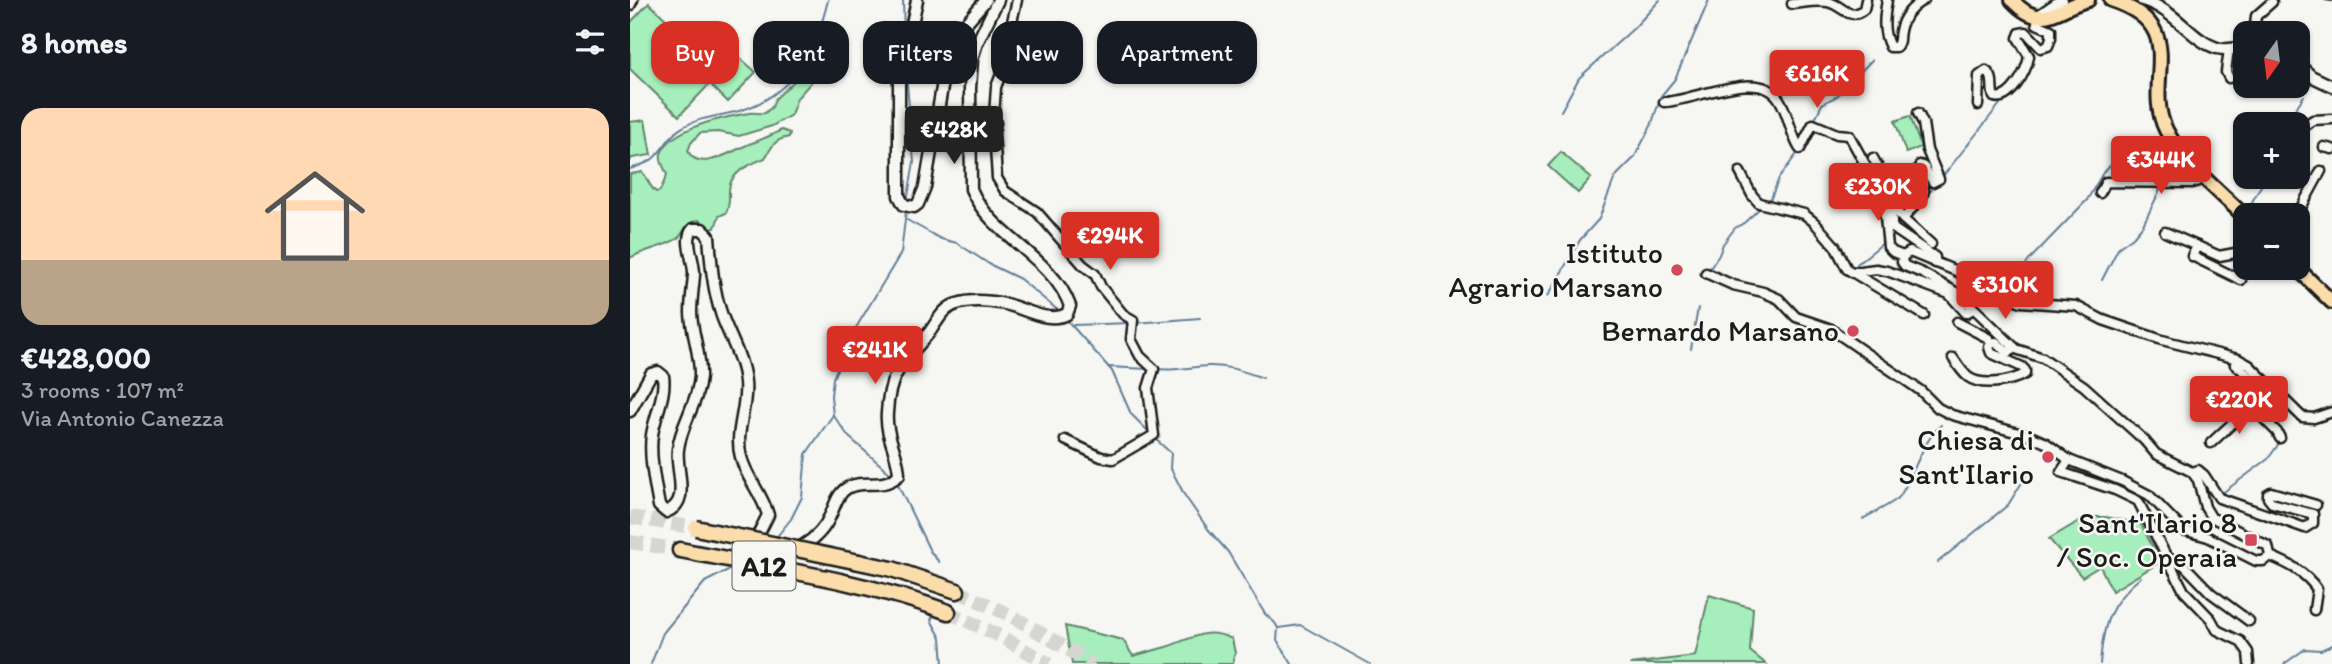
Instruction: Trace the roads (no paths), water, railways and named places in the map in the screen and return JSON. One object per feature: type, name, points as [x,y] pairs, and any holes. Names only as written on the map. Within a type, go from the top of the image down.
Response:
[{"type":"highway","name":"A12","points":[[696,528],[892,569],[957,591]]},
{"type":"highway","name":"A12","points":[[680,550],[848,582],[948,612]]},
{"type":"main road","points":[[2012,0],[2025,12],[2038,16],[2056,15],[2088,0]]},
{"type":"main road","points":[[2111,0],[2133,9],[2152,29],[2161,51],[2158,97],[2165,128],[2180,153],[2233,205]]},
{"type":"main road","points":[[2309,280],[2332,302]]},
{"type":"street","points":[[630,6],[633,0]]},
{"type":"street","points":[[917,0],[910,33],[898,65],[898,182],[899,196],[907,206],[918,204],[925,187],[949,55],[965,24],[985,0]]},
{"type":"street","points":[[630,411],[652,374],[658,372],[663,376],[664,386],[652,439],[653,452],[660,506],[666,512],[676,508],[681,500],[678,446],[700,379],[700,359],[691,313],[695,273],[689,236],[693,229],[702,229],[709,236],[713,281],[745,382],[746,398],[739,449],[742,461],[758,487],[768,515],[756,539],[756,547],[763,556],[783,554],[799,548],[820,533],[840,494],[848,487],[890,483],[899,475],[899,465],[888,435],[886,415],[889,394],[902,362],[928,334],[944,311],[955,304],[971,301],[1001,303],[1046,317],[1064,315],[1070,306],[1066,295],[1029,254],[988,218],[977,204],[971,189],[970,72],[974,50],[999,0]]},
{"type":"street","points":[[1017,0],[1007,43],[1009,54],[996,87],[994,131],[998,178],[1005,191],[1037,212],[1083,265],[1095,274],[1101,287],[1123,314],[1133,320],[1130,339],[1140,356],[1154,369],[1148,395],[1154,435],[1113,459],[1101,457],[1065,440]]},
{"type":"street","points":[[1792,4],[1828,2],[1850,15],[1856,15],[1864,9],[1866,0]]},
{"type":"street","points":[[1886,0],[1886,38],[1891,47],[1896,47],[1899,43],[1900,28],[1906,17],[1915,4],[1924,0]]},
{"type":"street","points":[[1978,105],[1979,76],[1982,73],[1986,71],[1993,79],[1994,97],[2004,99],[2024,69],[2029,56],[2018,38],[2020,33],[2026,32],[2041,48],[2048,46],[2051,30],[2037,24],[2038,16],[2062,0]]},
{"type":"street","points":[[2142,0],[2168,11],[2206,43],[2214,47],[2233,48]]},
{"type":"street","points":[[2255,21],[2256,16],[2272,2]]},
{"type":"street","points":[[2229,49],[2226,72],[2229,78]]},
{"type":"street","points":[[2310,75],[2332,86]]},
{"type":"street","points":[[1664,102],[1712,90],[1759,87],[1771,91],[1779,99],[1800,149],[1813,124],[1837,134],[1849,135],[1883,197],[1888,247],[1903,256]]},
{"type":"street","points":[[1903,219],[1922,197],[1924,187],[1920,165],[1933,182],[1939,179],[1927,150],[1923,122],[1918,113]]},
{"type":"street","points":[[2310,122],[2332,119]]},
{"type":"street","points":[[1873,158],[1891,191],[1894,229],[1935,257],[1935,263]]},
{"type":"street","points":[[2304,203],[2321,171]]},
{"type":"street","points":[[1740,172],[1759,203],[1793,210],[1814,222],[1835,246],[1847,269],[1924,315]]},
{"type":"street","points":[[2100,192],[2106,182],[2193,183],[2206,178]]},
{"type":"street","points":[[1893,206],[1903,219],[1931,244]]},
{"type":"street","points":[[2165,232],[2219,256],[2233,253]]},
{"type":"street","points":[[2197,246],[2192,256],[2233,276]]},
{"type":"street","points":[[1903,256],[1910,252],[2021,302],[2076,306],[2103,320],[2150,336],[2238,359],[2249,365],[2302,417],[2314,418],[2332,412]]},
{"type":"street","points":[[1903,256],[1903,265],[1953,290],[2014,347],[2043,358],[2063,370],[2144,440],[2156,454],[2192,472],[2198,480],[2205,507],[2211,517],[2268,546],[2270,556]]},
{"type":"street","points":[[1854,272],[1876,269],[1887,271],[1949,294],[1966,313],[1973,309]]},
{"type":"street","points":[[1706,273],[1733,285],[1779,299],[1796,317],[1831,329],[1921,391],[1938,408],[1952,415],[2030,436],[2046,443],[2068,460],[2122,481],[2149,495],[2183,530],[2208,537],[2256,561],[2263,561],[2270,556]]},
{"type":"street","points":[[1957,322],[1988,338],[1992,343],[1996,342],[2008,353],[2014,347]]},
{"type":"street","points":[[1953,358],[1968,377],[1976,380],[2001,382],[2025,374],[2022,367],[1991,353],[1989,347],[1992,343]]},
{"type":"street","points":[[2211,443],[2251,406],[2257,383],[2235,364],[2238,359]]},
{"type":"street","points":[[2251,406],[2280,438]]},
{"type":"street","points":[[2068,460],[2061,472],[2138,501],[2184,591],[2211,619],[2217,630],[2237,638],[2245,646],[2249,664]]},
{"type":"street","points":[[2082,478],[2090,470]]},
{"type":"street","points":[[2192,472],[2198,470],[2204,475],[2219,498],[2305,528],[2313,523],[2313,514],[2272,503],[2268,494],[2271,492],[2316,505]]},
{"type":"street","points":[[2270,556],[2295,566],[2309,578],[2317,589],[2314,610]]},
{"type":"street","points":[[2166,557],[2183,565],[2211,593],[2249,621]]},
{"type":"waterway","points":[[630,169],[650,161],[673,134],[683,127],[703,119],[739,111],[774,94],[788,82],[809,53],[817,37],[828,0]]},
{"type":"waterway","points":[[903,0],[904,21]]},
{"type":"waterway","points":[[1561,111],[1579,78],[1634,28],[1660,0]]},
{"type":"waterway","points":[[1548,296],[1580,240],[1599,219],[1615,177],[1634,158],[1651,126],[1661,96],[1675,79],[1709,0]]},
{"type":"waterway","points":[[1814,121],[1822,104],[1837,96],[1872,60]]},
{"type":"waterway","points":[[907,84],[914,162],[907,202]]},
{"type":"waterway","points":[[2293,112],[2303,98]]},
{"type":"waterway","points":[[1943,176],[2000,104]]},
{"type":"waterway","points":[[1766,202],[1771,198],[1779,178],[1799,151]]},
{"type":"waterway","points":[[2008,289],[2031,258],[2087,200],[2104,171],[2122,156]]},
{"type":"waterway","points":[[1927,195],[1935,186]]},
{"type":"waterway","points":[[2102,280],[2119,247],[2143,225],[2162,186]]},
{"type":"waterway","points":[[2251,203],[2259,189]]},
{"type":"waterway","points":[[1709,270],[1735,228],[1760,208]]},
{"type":"waterway","points":[[775,539],[791,519],[802,497],[806,454],[833,415],[833,378],[854,331],[901,253],[906,211]]},
{"type":"waterway","points":[[907,220],[941,239],[957,243],[989,264],[1020,279],[1060,312]]},
{"type":"waterway","points":[[1857,264],[1883,243]]},
{"type":"waterway","points":[[1691,349],[1698,308]]},
{"type":"waterway","points":[[1136,323],[1200,318]]},
{"type":"waterway","points":[[1066,319],[1112,371],[1131,414],[1151,434]]},
{"type":"waterway","points":[[1073,325],[1131,323]]},
{"type":"waterway","points":[[1157,369],[1215,366],[1236,369],[1263,378]]},
{"type":"waterway","points":[[1108,367],[1148,369]]},
{"type":"waterway","points":[[833,415],[849,437],[892,475]]},
{"type":"waterway","points":[[1863,519],[1900,496],[1928,440],[1941,425]]},
{"type":"waterway","points":[[1154,438],[1171,453],[1170,467],[1185,496],[1228,552],[1265,614],[1275,623],[1278,628],[1277,640],[1292,664]]},
{"type":"waterway","points":[[2221,494],[2268,459],[2280,442]]},
{"type":"waterway","points":[[1938,562],[2008,505],[2031,468]]},
{"type":"waterway","points":[[897,483],[930,551],[939,562]]},
{"type":"waterway","points":[[651,664],[663,633],[705,582],[734,567]]},
{"type":"waterway","points":[[2100,664],[2103,637],[2110,615],[2122,596],[2141,577]]},
{"type":"waterway","points":[[934,614],[931,620],[941,638],[943,664]]},
{"type":"waterway","points":[[1279,628],[1300,625],[1370,664]]},
{"type":"waterway","points":[[2284,664],[2305,649],[2321,650],[2332,645]]},
{"type":"tunnel","points":[[630,517],[696,528]]},
{"type":"tunnel","points":[[630,542],[680,550]]},
{"type":"tunnel","points":[[957,591],[1010,615],[1093,664]]},
{"type":"tunnel","points":[[948,612],[1000,636],[1049,664]]},
{"type":"railway","points":[[2325,0],[2332,1]]},
{"type":"place","name":"Istituto Agrario Marsano","points":[[1677,270]]},
{"type":"place","name":"Bernardo Marsano","points":[[1853,331]]},
{"type":"place","name":"Chiesa di Sant'Ilario","points":[[2048,457]]},
{"type":"place","name":"Sant'Ilario 8 / Soc. Operaia","points":[[2251,540]]}]
